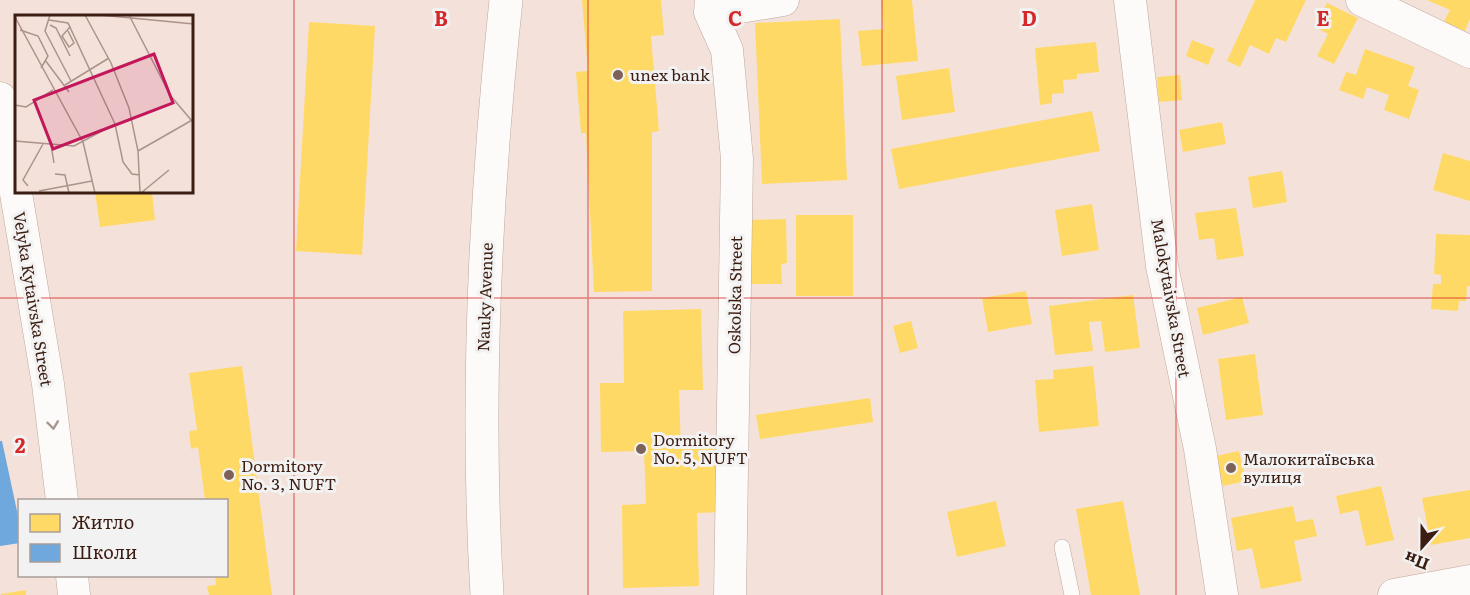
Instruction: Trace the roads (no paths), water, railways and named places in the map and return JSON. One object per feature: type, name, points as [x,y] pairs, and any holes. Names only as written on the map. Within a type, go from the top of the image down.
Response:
[{"type":"main road","name":"Nauky Avenue","points":[[487,595],[483,356],[492,130],[506,0]]},
{"type":"street","points":[[710,6],[783,0]]},
{"type":"street","name":"Malokytaivska Street","points":[[1130,0],[1162,266],[1200,449],[1222,595]]},
{"type":"street","points":[[1362,0],[1470,52]]},
{"type":"street","name":"Oskolska Street","points":[[710,6],[727,50],[737,159],[730,595]]},
{"type":"street","name":"Velyka Kytaivska Street","points":[[0,98],[15,187]]},
{"type":"street","name":"Velyka Kytaivska Street","points":[[16,194],[48,384],[62,499]]},
{"type":"street","points":[[72,577],[74,595]]},
{"type":"street","points":[[1394,595],[1470,581]]},
{"type":"lane","points":[[1062,547],[1072,595]]},
{"type":"place","name":"unex bank","points":[[618,75]]},
{"type":"place","name":"Dormitory No. 5, NUFT","points":[[641,449]]},
{"type":"place","name":"Малокитаївська вулиця","points":[[1231,468]]},
{"type":"place","name":"Dormitory No. 3, NUFT","points":[[229,475]]}]
